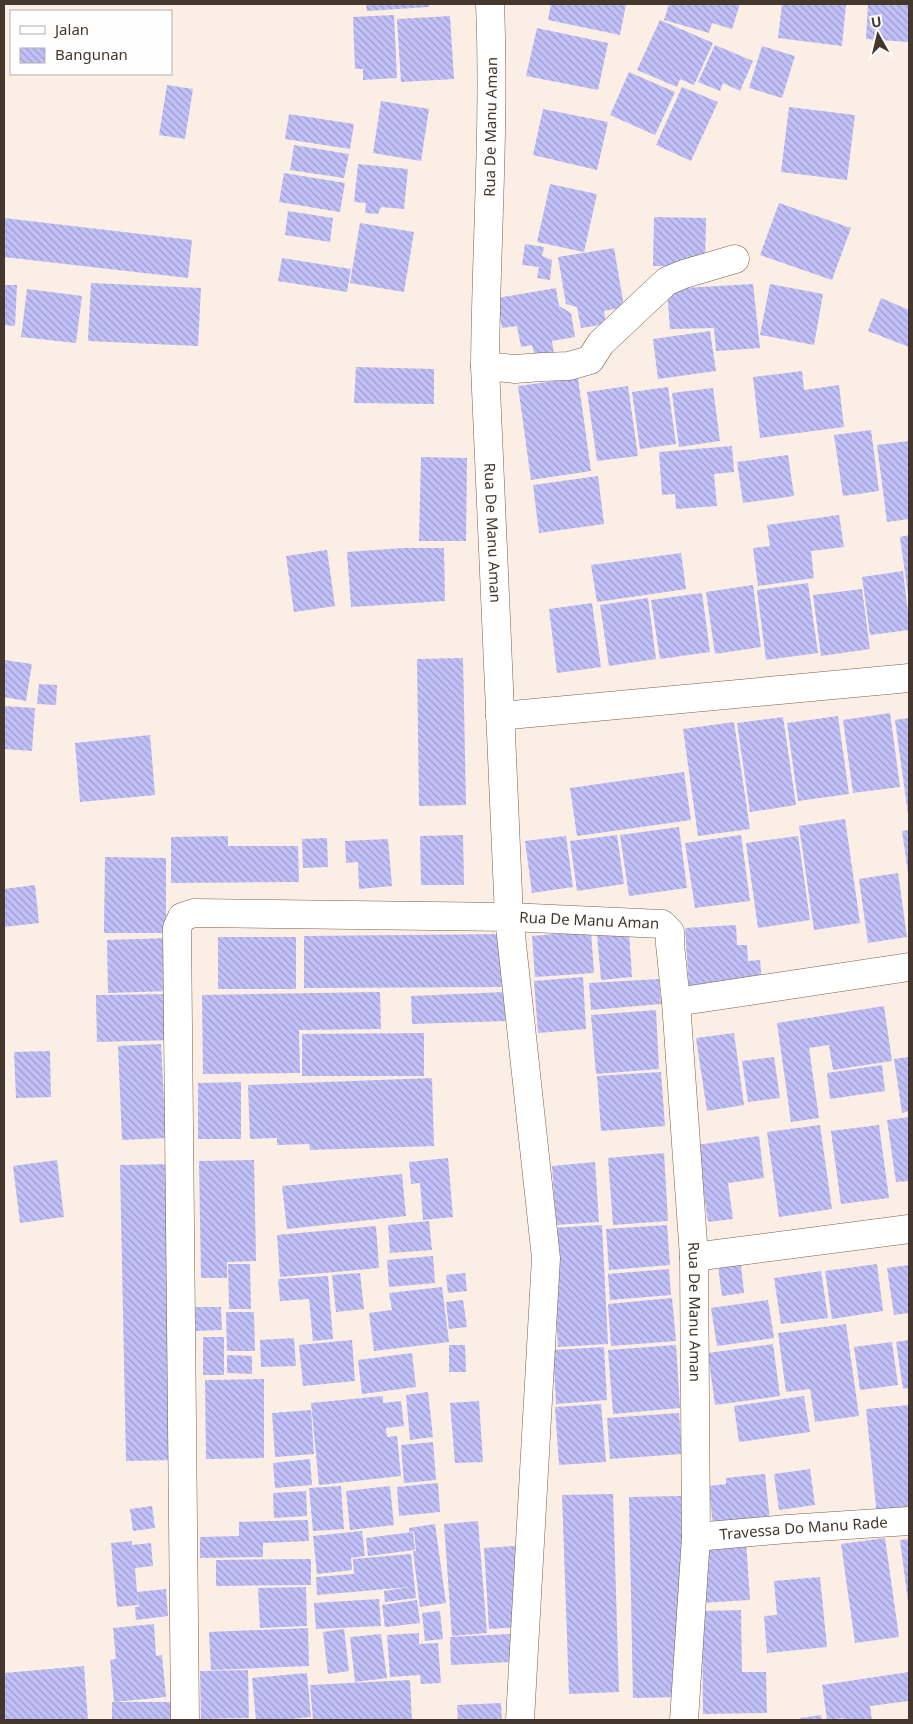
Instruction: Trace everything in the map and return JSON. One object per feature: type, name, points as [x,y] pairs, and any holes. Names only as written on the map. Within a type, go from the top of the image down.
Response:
[{"type":"street","name":"Rua De Manu Aman","points":[[490,4],[492,36],[490,193],[485,366],[509,917],[662,924],[670,932],[694,1257],[696,1537],[684,1720]]},
{"type":"street","points":[[485,366],[515,369],[542,368],[569,366],[590,360],[601,343],[666,282],[684,274],[735,259]]},
{"type":"street","points":[[500,716],[909,678]]},
{"type":"street","points":[[185,1720],[177,928],[182,917],[194,913],[509,917],[546,1258],[520,1720]]},
{"type":"street","points":[[676,1002],[909,967]]},
{"type":"street","points":[[694,1257],[909,1230]]},
{"type":"street","name":"Travessa Do Manu Rade","points":[[696,1537],[909,1521]]},
{"type":"building","points":[[366,4],[429,4],[429,7],[367,11]]},
{"type":"building","points":[[551,4],[626,4],[620,35],[548,20]]},
{"type":"building","points":[[669,4],[740,4],[732,29],[712,23],[709,33],[664,20]]},
{"type":"building","points":[[782,4],[846,4],[842,46],[778,38]]},
{"type":"building","points":[[868,4],[909,4],[909,42],[866,39]]},
{"type":"building","points":[[394,15],[397,78],[363,80],[363,69],[355,69],[353,17]]},
{"type":"building","points":[[450,16],[454,79],[401,82],[397,19]]},
{"type":"building","points":[[660,20],[713,43],[694,85],[680,79],[677,87],[637,70]]},
{"type":"building","points":[[537,28],[608,43],[598,90],[526,76]]},
{"type":"building","points":[[715,45],[753,61],[740,91],[723,83],[720,91],[698,82]]},
{"type":"building","points":[[762,46],[795,56],[782,98],[749,88]]},
{"type":"building","points":[[629,72],[675,92],[655,135],[610,115]]},
{"type":"building","points":[[167,85],[193,89],[185,139],[159,135]]},
{"type":"building","points":[[682,87],[718,102],[691,161],[656,145]]},
{"type":"building","points":[[381,101],[429,109],[421,161],[373,153]]},
{"type":"building","points":[[789,107],[855,115],[847,180],[781,172]]},
{"type":"building","points":[[543,109],[608,122],[597,170],[533,155]]},
{"type":"building","points":[[289,114],[354,124],[350,149],[285,139]]},
{"type":"building","points":[[294,145],[349,154],[344,178],[290,170]]},
{"type":"building","points":[[358,164],[408,169],[404,209],[381,207],[378,214],[365,213],[366,203],[354,202]]},
{"type":"building","points":[[284,173],[345,183],[340,212],[279,202]]},
{"type":"building","points":[[550,184],[597,194],[584,252],[537,242]]},
{"type":"building","points":[[779,203],[851,228],[832,280],[760,255]]},
{"type":"building","points":[[288,211],[333,218],[330,242],[285,235]]},
{"type":"building","points":[[654,217],[706,218],[705,266],[653,266]]},
{"type":"building","points":[[4,218],[192,240],[188,278],[4,257]]},
{"type":"building","points":[[360,223],[414,232],[404,292],[350,283]]},
{"type":"building","points":[[525,244],[544,247],[542,256],[552,260],[550,280],[537,278],[539,267],[522,265]]},
{"type":"building","points":[[614,248],[624,307],[604,311],[606,324],[581,328],[577,307],[566,304],[558,257]]},
{"type":"building","points":[[282,258],[351,269],[347,292],[278,281]]},
{"type":"building","points":[[91,283],[201,288],[198,346],[88,341]]},
{"type":"building","points":[[753,284],[760,348],[716,351],[714,328],[670,329],[667,289]]},
{"type":"building","points":[[770,284],[823,294],[814,345],[760,335]]},
{"type":"building","points":[[4,285],[17,285],[15,326],[4,325]]},
{"type":"building","points":[[556,288],[559,306],[571,313],[575,337],[552,341],[554,354],[535,357],[532,345],[521,347],[517,326],[502,328],[497,298]]},
{"type":"building","points":[[27,289],[82,296],[76,343],[21,337]]},
{"type":"building","points":[[881,298],[909,310],[909,347],[868,331]]},
{"type":"building","points":[[710,331],[716,371],[658,379],[653,339]]},
{"type":"building","points":[[356,367],[434,369],[434,404],[354,403]]},
{"type":"building","points":[[802,371],[804,390],[839,385],[844,427],[760,438],[753,377]]},
{"type":"building","points":[[578,378],[591,471],[531,480],[518,386]]},
{"type":"building","points":[[628,386],[638,456],[597,461],[587,392]]},
{"type":"building","points":[[668,387],[676,444],[640,449],[632,392]]},
{"type":"building","points":[[713,388],[720,441],[679,447],[672,393]]},
{"type":"building","points":[[871,430],[879,491],[843,496],[834,435]]},
{"type":"building","points":[[909,441],[909,519],[887,522],[877,445]]},
{"type":"building","points":[[732,446],[734,472],[714,474],[717,506],[676,509],[675,494],[662,495],[659,452]]},
{"type":"building","points":[[788,455],[794,496],[743,503],[737,462]]},
{"type":"building","points":[[421,457],[467,458],[466,541],[419,541]]},
{"type":"building","points":[[598,476],[604,524],[539,533],[533,485]]},
{"type":"building","points":[[839,515],[844,547],[811,551],[814,578],[758,586],[753,548],[770,546],[767,525]]},
{"type":"building","points":[[909,535],[909,595],[908,595],[900,537]]},
{"type":"building","points":[[403,548],[444,548],[445,601],[351,607],[347,552]]},
{"type":"building","points":[[327,550],[335,606],[294,612],[286,556]]},
{"type":"building","points":[[681,553],[686,589],[597,602],[591,565]]},
{"type":"building","points":[[903,571],[909,630],[870,635],[862,577]]},
{"type":"building","points":[[808,583],[818,653],[766,660],[757,590]]},
{"type":"building","points":[[753,585],[761,647],[715,654],[706,592]]},
{"type":"building","points":[[862,589],[870,649],[821,656],[813,595]]},
{"type":"building","points":[[702,593],[710,652],[660,659],[651,600]]},
{"type":"building","points":[[648,598],[656,659],[609,666],[600,605]]},
{"type":"building","points":[[592,603],[601,667],[557,673],[549,609]]},
{"type":"building","points":[[463,658],[466,805],[419,806],[417,659]]},
{"type":"building","points":[[4,660],[32,664],[26,701],[4,697]]},
{"type":"building","points":[[39,684],[57,685],[56,705],[37,704]]},
{"type":"building","points":[[4,706],[35,708],[32,751],[4,749]]},
{"type":"building","points":[[890,713],[900,787],[853,793],[843,720]]},
{"type":"building","points":[[838,716],[849,794],[798,801],[787,723]]},
{"type":"building","points":[[783,717],[796,805],[750,812],[737,723]]},
{"type":"building","points":[[909,718],[909,814],[908,814],[895,720]]},
{"type":"building","points":[[734,722],[750,829],[698,836],[683,729]]},
{"type":"building","points":[[150,735],[155,795],[80,802],[75,743]]},
{"type":"building","points":[[684,772],[691,820],[577,836],[570,788]]},
{"type":"building","points":[[845,819],[860,923],[814,930],[799,826]]},
{"type":"building","points":[[679,827],[687,888],[629,896],[620,835]]},
{"type":"building","points":[[909,830],[909,873],[908,873],[902,831]]},
{"type":"building","points":[[463,835],[464,885],[421,885],[420,836]]},
{"type":"building","points":[[617,835],[624,884],[577,891],[570,841]]},
{"type":"building","points":[[741,835],[750,901],[695,908],[685,843]]},
{"type":"building","points":[[228,836],[228,846],[298,846],[299,882],[171,883],[171,837]]},
{"type":"building","points":[[566,836],[573,887],[532,893],[525,841]]},
{"type":"building","points":[[798,836],[810,920],[758,928],[746,843]]},
{"type":"building","points":[[327,838],[328,867],[303,868],[302,839]]},
{"type":"building","points":[[388,839],[392,886],[359,889],[358,862],[346,863],[345,841]]},
{"type":"building","points":[[105,857],[166,858],[166,933],[104,933]]},
{"type":"building","points":[[898,873],[907,937],[868,943],[859,879]]},
{"type":"building","points":[[35,885],[39,923],[4,927],[4,889]]},
{"type":"building","points":[[736,925],[737,945],[747,945],[748,961],[760,960],[762,984],[689,988],[685,928]]},
{"type":"building","points":[[591,931],[594,973],[535,977],[532,936]]},
{"type":"building","points":[[629,932],[632,977],[601,980],[597,934]]},
{"type":"building","points":[[506,934],[506,987],[304,988],[304,936]]},
{"type":"building","points":[[218,937],[296,937],[296,989],[218,989]]},
{"type":"building","points":[[169,938],[170,991],[108,993],[107,940]]},
{"type":"building","points":[[583,977],[586,1029],[538,1033],[534,981]]},
{"type":"building","points":[[659,979],[661,1004],[591,1010],[589,983]]},
{"type":"building","points":[[380,992],[381,1029],[299,1030],[300,1073],[203,1074],[202,995]]},
{"type":"building","points":[[505,992],[506,1021],[412,1024],[411,996]]},
{"type":"building","points":[[173,994],[174,1040],[97,1042],[96,995]]},
{"type":"building","points":[[884,1006],[892,1061],[833,1070],[829,1045],[809,1048],[819,1118],[791,1122],[777,1023]]},
{"type":"building","points":[[656,1010],[659,1069],[596,1074],[591,1015]]},
{"type":"building","points":[[424,1033],[424,1076],[302,1076],[302,1034]]},
{"type":"building","points":[[734,1033],[744,1105],[707,1111],[696,1038]]},
{"type":"building","points":[[161,1044],[166,1138],[122,1140],[118,1046]]},
{"type":"building","points":[[50,1051],[51,1097],[16,1098],[14,1052]]},
{"type":"building","points":[[774,1057],[780,1098],[748,1102],[742,1061]]},
{"type":"building","points":[[909,1057],[909,1111],[902,1113],[894,1059]]},
{"type":"building","points":[[882,1065],[885,1091],[830,1099],[827,1073]]},
{"type":"building","points":[[661,1072],[665,1126],[601,1131],[597,1076]]},
{"type":"building","points":[[432,1078],[434,1146],[310,1150],[309,1144],[277,1145],[277,1138],[250,1139],[248,1085]]},
{"type":"building","points":[[241,1082],[241,1139],[198,1139],[198,1083]]},
{"type":"building","points":[[909,1117],[909,1181],[896,1182],[887,1120]]},
{"type":"building","points":[[820,1125],[832,1209],[779,1217],[767,1132]]},
{"type":"building","points":[[879,1125],[889,1198],[841,1204],[831,1131]]},
{"type":"building","points":[[759,1136],[764,1178],[728,1183],[733,1219],[708,1222],[697,1145]]},
{"type":"building","points":[[664,1153],[668,1221],[613,1225],[608,1158]]},
{"type":"building","points":[[448,1158],[453,1217],[423,1220],[420,1183],[411,1184],[409,1162]]},
{"type":"building","points":[[57,1160],[64,1217],[20,1223],[13,1166]]},
{"type":"building","points":[[254,1160],[256,1261],[227,1262],[227,1278],[201,1278],[199,1161]]},
{"type":"building","points":[[595,1162],[599,1222],[556,1225],[552,1166]]},
{"type":"building","points":[[171,1164],[177,1460],[126,1461],[120,1165]]},
{"type":"building","points":[[402,1174],[406,1216],[287,1229],[282,1186]]},
{"type":"building","points":[[429,1221],[432,1250],[390,1253],[388,1225]]},
{"type":"building","points":[[602,1225],[608,1344],[558,1347],[551,1228]]},
{"type":"building","points":[[667,1225],[670,1265],[609,1270],[606,1229]]},
{"type":"building","points":[[376,1226],[379,1268],[280,1277],[277,1235]]},
{"type":"building","points":[[433,1256],[435,1283],[389,1287],[387,1260]]},
{"type":"building","points":[[740,1256],[744,1293],[722,1296],[717,1259]]},
{"type":"building","points":[[228,1264],[250,1264],[251,1309],[229,1309]]},
{"type":"building","points":[[877,1264],[883,1311],[832,1319],[825,1271]]},
{"type":"building","points":[[909,1265],[909,1313],[894,1315],[887,1268]]},
{"type":"building","points":[[669,1269],[671,1295],[610,1300],[608,1274]]},
{"type":"building","points":[[821,1271],[828,1318],[781,1324],[774,1278]]},
{"type":"building","points":[[360,1273],[364,1309],[336,1312],[332,1275]]},
{"type":"building","points":[[465,1273],[467,1291],[448,1293],[446,1275]]},
{"type":"building","points":[[328,1276],[333,1339],[313,1341],[309,1299],[280,1301],[278,1279]]},
{"type":"building","points":[[442,1287],[449,1342],[374,1351],[369,1313],[392,1310],[389,1293]]},
{"type":"building","points":[[672,1298],[676,1341],[611,1346],[608,1304]]},
{"type":"building","points":[[463,1300],[467,1327],[449,1329],[446,1302]]},
{"type":"building","points":[[768,1300],[774,1338],[717,1346],[711,1308]]},
{"type":"building","points":[[195,1307],[221,1307],[222,1330],[196,1331]]},
{"type":"building","points":[[226,1312],[254,1312],[255,1351],[227,1351]]},
{"type":"building","points":[[846,1324],[859,1416],[815,1422],[810,1389],[786,1392],[778,1333]]},
{"type":"building","points":[[203,1337],[224,1337],[224,1375],[203,1375]]},
{"type":"building","points":[[294,1338],[296,1366],[261,1367],[260,1340]]},
{"type":"building","points":[[352,1340],[355,1381],[303,1386],[299,1345]]},
{"type":"building","points":[[909,1340],[909,1388],[903,1389],[896,1342]]},
{"type":"building","points":[[892,1342],[898,1385],[860,1390],[854,1347]]},
{"type":"building","points":[[773,1344],[780,1396],[715,1405],[708,1353]]},
{"type":"building","points":[[449,1345],[465,1345],[466,1372],[449,1372]]},
{"type":"building","points":[[676,1345],[680,1408],[613,1414],[608,1350]]},
{"type":"building","points":[[604,1347],[607,1400],[556,1404],[553,1350]]},
{"type":"building","points":[[412,1353],[416,1387],[362,1394],[358,1360]]},
{"type":"building","points":[[227,1355],[252,1356],[252,1374],[227,1373]]},
{"type":"building","points":[[264,1379],[264,1458],[206,1459],[205,1380]]},
{"type":"building","points":[[428,1392],[433,1437],[410,1440],[406,1395]]},
{"type":"building","points":[[383,1396],[383,1403],[401,1401],[404,1426],[386,1428],[387,1437],[397,1436],[401,1476],[319,1485],[311,1403]]},
{"type":"building","points":[[804,1396],[810,1432],[739,1442],[734,1406]]},
{"type":"building","points":[[479,1401],[483,1462],[455,1463],[450,1403]]},
{"type":"building","points":[[601,1404],[606,1462],[559,1465],[555,1407]]},
{"type":"building","points":[[909,1405],[909,1512],[877,1516],[866,1409]]},
{"type":"building","points":[[311,1410],[314,1454],[275,1457],[272,1413]]},
{"type":"building","points":[[679,1413],[682,1454],[610,1459],[607,1418]]},
{"type":"building","points":[[433,1442],[436,1480],[404,1483],[401,1445]]},
{"type":"building","points":[[310,1459],[312,1485],[275,1488],[273,1463]]},
{"type":"building","points":[[810,1469],[815,1505],[779,1510],[774,1474]]},
{"type":"building","points":[[765,1474],[770,1521],[713,1527],[709,1486],[726,1484],[726,1478]]},
{"type":"building","points":[[438,1483],[440,1512],[399,1516],[397,1487]]},
{"type":"building","points":[[341,1486],[344,1529],[313,1531],[309,1488]]},
{"type":"building","points":[[390,1486],[394,1525],[350,1530],[346,1491]]},
{"type":"building","points":[[306,1491],[307,1516],[274,1518],[273,1493]]},
{"type":"building","points":[[613,1494],[619,1692],[569,1694],[562,1495]]},
{"type":"building","points":[[681,1496],[684,1697],[633,1698],[629,1497]]},
{"type":"building","points":[[152,1506],[155,1528],[133,1531],[130,1509]]},
{"type":"building","points":[[308,1520],[309,1541],[263,1543],[263,1557],[200,1558],[200,1537],[239,1536],[239,1522]]},
{"type":"building","points":[[478,1521],[487,1633],[452,1636],[444,1524]]},
{"type":"building","points":[[435,1524],[446,1603],[420,1607],[413,1551],[416,1551],[414,1531],[409,1532],[409,1528]]},
{"type":"building","points":[[362,1531],[365,1556],[351,1558],[352,1570],[317,1574],[313,1536]]},
{"type":"building","points":[[413,1532],[415,1550],[368,1556],[366,1538]]},
{"type":"building","points":[[885,1538],[899,1637],[855,1643],[841,1544]]},
{"type":"building","points":[[909,1539],[909,1602],[908,1602],[900,1540]]},
{"type":"building","points":[[132,1541],[132,1545],[151,1543],[153,1566],[135,1568],[138,1605],[117,1607],[111,1543]]},
{"type":"building","points":[[746,1541],[750,1600],[701,1603],[697,1545]]},
{"type":"building","points":[[515,1546],[520,1627],[489,1629],[484,1548]]},
{"type":"building","points":[[411,1554],[416,1598],[385,1602],[384,1591],[410,1587],[317,1595],[316,1577],[354,1574],[353,1559]]},
{"type":"building","points":[[311,1559],[311,1585],[216,1586],[216,1560]]},
{"type":"building","points":[[820,1577],[827,1647],[767,1653],[764,1616],[777,1615],[774,1581]]},
{"type":"building","points":[[306,1587],[307,1626],[260,1628],[258,1588]]},
{"type":"building","points":[[166,1589],[168,1616],[136,1620],[135,1607],[139,1607],[137,1592]]},
{"type":"building","points":[[379,1599],[381,1626],[316,1629],[314,1603]]},
{"type":"building","points":[[417,1600],[420,1623],[385,1627],[382,1605]]},
{"type":"building","points":[[741,1610],[742,1672],[766,1672],[767,1713],[703,1714],[702,1611]]},
{"type":"building","points":[[440,1611],[443,1639],[425,1641],[422,1613]]},
{"type":"building","points":[[154,1624],[156,1656],[162,1655],[166,1697],[114,1702],[110,1660],[116,1659],[113,1628]]},
{"type":"building","points":[[308,1628],[309,1666],[211,1670],[209,1632]]},
{"type":"building","points":[[344,1629],[349,1671],[328,1674],[323,1632]]},
{"type":"building","points":[[419,1633],[419,1644],[438,1643],[441,1683],[421,1684],[420,1675],[390,1677],[387,1635]]},
{"type":"building","points":[[381,1634],[387,1678],[355,1682],[350,1637]]},
{"type":"building","points":[[511,1634],[512,1662],[451,1665],[450,1637]]},
{"type":"building","points":[[84,1666],[88,1720],[4,1720],[4,1673]]},
{"type":"building","points":[[248,1670],[249,1718],[201,1719],[200,1671]]},
{"type":"building","points":[[909,1672],[909,1701],[870,1706],[872,1720],[843,1720],[843,1718],[827,1720],[822,1685]]},
{"type":"building","points":[[307,1673],[311,1717],[256,1720],[252,1678]]},
{"type":"building","points":[[410,1680],[412,1720],[313,1720],[310,1685]]},
{"type":"building","points":[[112,1702],[171,1702],[171,1720],[112,1720]]},
{"type":"building","points":[[501,1703],[502,1720],[458,1720],[457,1705]]},
{"type":"building","points":[[821,1715],[822,1720],[800,1720],[800,1718]]}]
